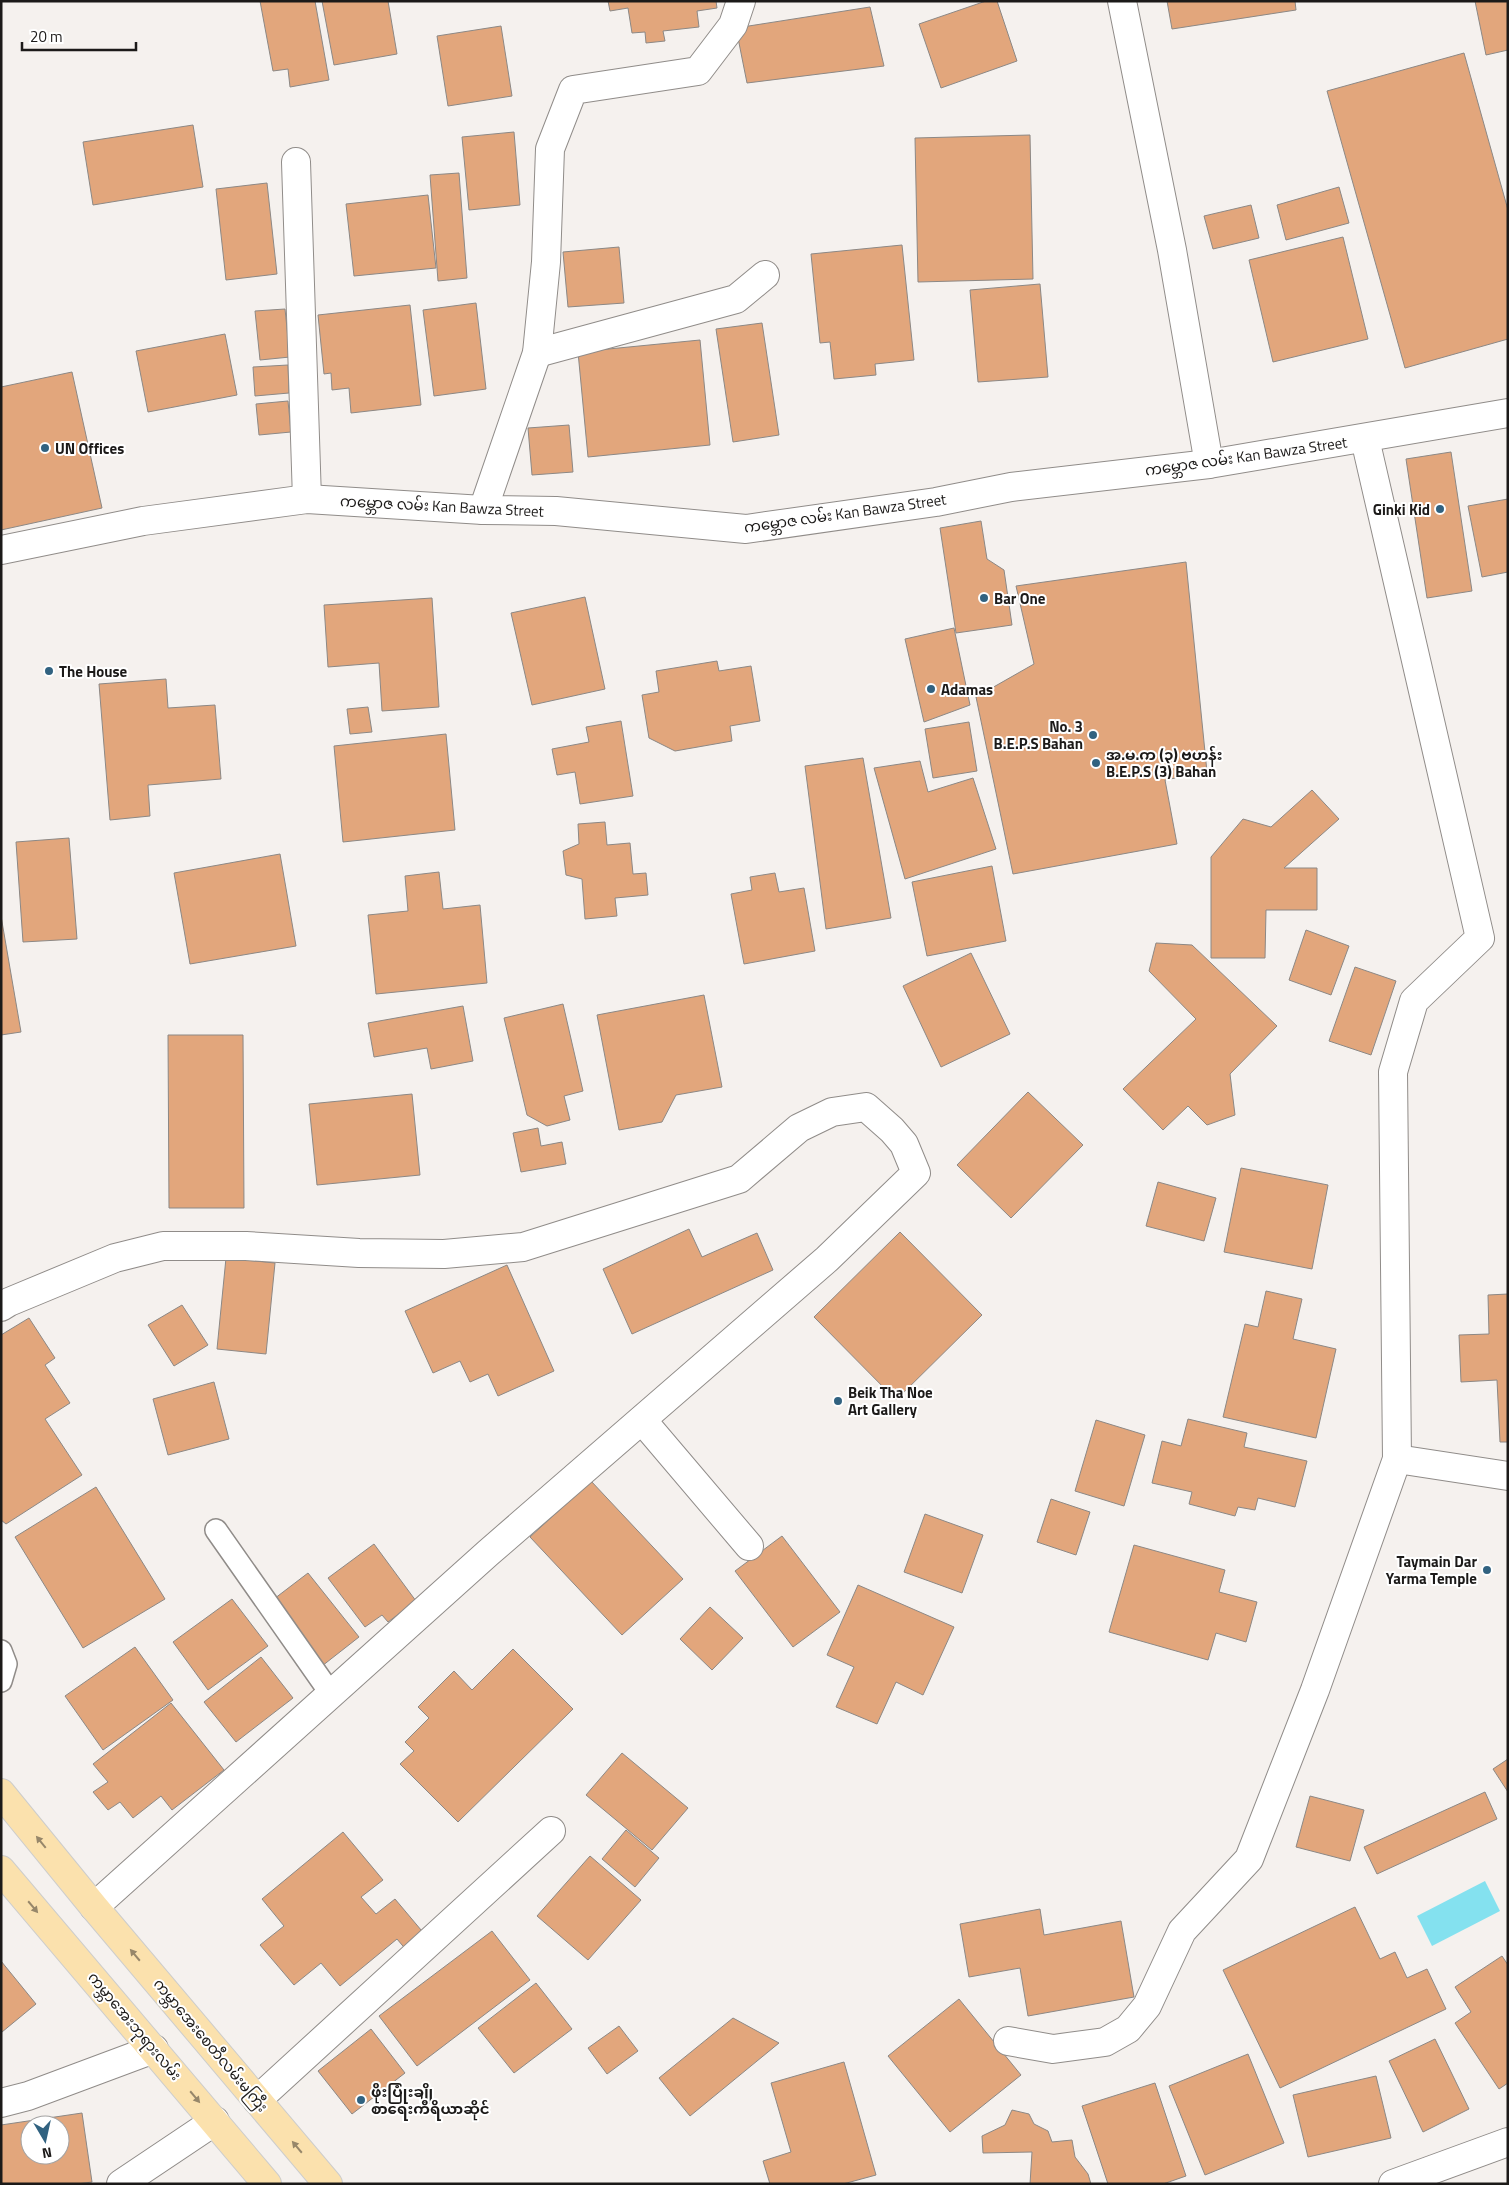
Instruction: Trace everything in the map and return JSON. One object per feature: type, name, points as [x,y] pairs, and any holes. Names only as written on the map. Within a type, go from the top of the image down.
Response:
[{"type":"main road","points":[[1,1793],[94,1907]]},
{"type":"main road","name":"ကမ္ဘာအေးဘုရားလမ်း","points":[[1,1870],[267,2184]]},
{"type":"main road","name":"ကမ္ဘာအေးစေတီလမ်းမကြီး","points":[[94,1907],[328,2184]]},
{"type":"street","points":[[483,510],[537,353],[546,262],[550,149],[573,90],[698,71],[733,25],[741,1]]},
{"type":"street","points":[[1122,1],[1172,250],[1209,464]]},
{"type":"street","points":[[296,162],[307,499]]},
{"type":"street","points":[[537,353],[736,300],[765,275]]},
{"type":"street","name":"ကမ္ဘောဇ လမ်း Kan Bawza Street","points":[[1,550],[143,521],[307,499],[483,510],[556,511],[746,529],[936,502],[1010,486],[1209,464],[1365,439],[1508,413]]},
{"type":"street","points":[[1008,2041],[1053,2049],[1105,2042],[1128,2029],[1148,2006],[1182,1931],[1249,1859],[1315,1690],[1397,1459],[1393,1072],[1414,1001],[1480,938],[1365,439]]},
{"type":"street","points":[[1,1307],[115,1258],[163,1246],[246,1246],[359,1253],[434,1254],[523,1247],[739,1179],[799,1128],[832,1112],[866,1107],[892,1130],[904,1144],[916,1173],[827,1259],[488,1553],[94,1907]]},
{"type":"street","points":[[642,1420],[749,1546]]},
{"type":"street","points":[[1397,1459],[1508,1476]]},
{"type":"street","points":[[257,2100],[551,1831]]},
{"type":"street","points":[[1,2103],[28,2096],[154,2050]]},
{"type":"street","points":[[121,2184],[215,2121]]},
{"type":"street","points":[[1393,2184],[1508,2142]]},
{"type":"lane","points":[[216,1530],[331,1694]]},
{"type":"lane","points":[[1,1651],[6,1664],[1,1681]]},
{"type":"water","points":[[1485,1881],[1500,1911],[1432,1946],[1417,1916]]},
{"type":"building","points":[[260,1],[315,1],[329,80],[290,87],[288,69],[273,71]]},
{"type":"building","points":[[322,1],[388,1],[397,54],[334,65]]},
{"type":"building","points":[[608,1],[716,1],[717,8],[697,11],[699,27],[663,31],[665,41],[646,43],[645,32],[632,33],[628,8],[610,11]]},
{"type":"building","points":[[986,1],[997,1],[1017,61],[941,88],[919,24]]},
{"type":"building","points":[[1167,1],[1295,1],[1296,10],[1172,29]]},
{"type":"building","points":[[1475,1],[1508,1],[1508,50],[1486,55]]},
{"type":"building","points":[[870,7],[884,66],[747,83],[736,28]]},
{"type":"building","points":[[501,26],[512,96],[448,106],[437,36]]},
{"type":"building","points":[[1464,53],[1508,210],[1508,339],[1405,368],[1327,91]]},
{"type":"building","points":[[193,125],[203,187],[93,205],[83,142]]},
{"type":"building","points":[[514,132],[520,205],[469,210],[462,137]]},
{"type":"building","points":[[1030,135],[1033,279],[918,282],[915,138]]},
{"type":"building","points":[[459,173],[467,278],[438,281],[430,175]]},
{"type":"building","points":[[267,183],[277,274],[226,280],[216,189]]},
{"type":"building","points":[[1339,187],[1349,223],[1286,240],[1277,205]]},
{"type":"building","points":[[428,195],[436,268],[354,276],[346,204]]},
{"type":"building","points":[[1251,205],[1259,238],[1213,249],[1204,216]]},
{"type":"building","points":[[1343,237],[1368,339],[1273,362],[1249,260]]},
{"type":"building","points":[[902,245],[914,360],[875,364],[876,375],[834,379],[830,342],[820,343],[811,254]]},
{"type":"building","points":[[619,247],[624,303],[568,307],[563,252]]},
{"type":"building","points":[[1040,284],[1048,377],[978,382],[970,290]]},
{"type":"building","points":[[476,303],[486,389],[434,396],[423,310]]},
{"type":"building","points":[[410,305],[421,405],[351,413],[349,388],[332,390],[331,373],[324,374],[318,315]]},
{"type":"building","points":[[285,309],[290,357],[260,360],[255,311]]},
{"type":"building","points":[[762,323],[779,435],[733,442],[716,329]]},
{"type":"building","points":[[225,334],[237,395],[148,412],[136,351]]},
{"type":"building","points":[[700,340],[710,445],[588,457],[578,352]]},
{"type":"building","points":[[288,365],[289,393],[255,396],[253,367]]},
{"type":"building","name":"UN Offices","points":[[72,372],[102,508],[1,530],[1,387]]},
{"type":"building","points":[[288,401],[291,432],[259,435],[256,404]]},
{"type":"building","points":[[569,425],[573,472],[532,475],[528,428]]},
{"type":"building","points":[[1451,452],[1472,591],[1427,598],[1406,459]]},
{"type":"building","points":[[1508,499],[1508,572],[1482,577],[1468,506]]},
{"type":"building","points":[[981,521],[987,559],[1004,570],[1012,625],[956,633],[940,528]]},
{"type":"building","name":"No. 3 B.E.P.S Bahan","points":[[1186,562],[1207,772],[1165,780],[1177,844],[1013,874],[976,697],[1034,664],[1016,586]]},
{"type":"building","points":[[585,597],[605,689],[532,705],[511,613]]},
{"type":"building","points":[[432,598],[439,707],[382,711],[379,663],[328,667],[324,605]]},
{"type":"building","points":[[954,628],[970,705],[924,722],[905,639]]},
{"type":"building","points":[[717,661],[719,671],[751,666],[760,721],[730,726],[732,741],[675,751],[649,738],[642,695],[659,692],[656,671]]},
{"type":"building","points":[[166,679],[168,708],[215,705],[221,779],[148,785],[150,816],[110,820],[99,684]]},
{"type":"building","points":[[368,707],[372,732],[350,734],[347,709]]},
{"type":"building","points":[[621,721],[633,796],[580,804],[575,772],[557,775],[552,749],[589,742],[586,727]]},
{"type":"building","points":[[969,722],[977,771],[933,778],[925,729]]},
{"type":"building","points":[[446,734],[455,830],[343,842],[334,746]]},
{"type":"building","points":[[863,758],[891,918],[826,929],[805,766]]},
{"type":"building","points":[[920,761],[928,792],[973,778],[996,849],[905,879],[874,768]]},
{"type":"building","points":[[1312,790],[1339,819],[1284,868],[1317,868],[1317,910],[1266,910],[1265,958],[1211,958],[1211,857],[1243,819],[1271,827]]},
{"type":"building","points":[[605,822],[607,845],[630,843],[633,874],[646,873],[648,895],[615,898],[617,916],[585,919],[582,879],[566,875],[563,851],[579,844],[578,824]]},
{"type":"building","points":[[69,838],[77,939],[23,942],[16,842]]},
{"type":"building","points":[[280,854],[296,946],[190,964],[174,873]]},
{"type":"building","points":[[992,866],[1006,941],[927,956],[912,882]]},
{"type":"building","points":[[439,872],[443,909],[480,905],[487,983],[376,994],[368,915],[408,911],[405,876]]},
{"type":"building","points":[[775,873],[779,892],[804,888],[815,951],[744,964],[731,894],[752,890],[750,877]]},
{"type":"building","points":[[1,916],[21,1032],[1,1035]]},
{"type":"building","points":[[1306,930],[1349,946],[1331,995],[1289,980]]},
{"type":"building","points":[[1156,943],[1192,945],[1277,1026],[1230,1074],[1235,1115],[1207,1125],[1188,1106],[1163,1130],[1123,1089],[1196,1019],[1149,971]]},
{"type":"building","points":[[971,953],[1010,1034],[941,1067],[903,986]]},
{"type":"building","points":[[1355,967],[1396,981],[1371,1055],[1329,1041]]},
{"type":"building","points":[[704,995],[722,1087],[676,1095],[662,1122],[619,1130],[597,1015]]},
{"type":"building","points":[[563,1004],[583,1091],[564,1096],[570,1120],[547,1126],[527,1115],[504,1018]]},
{"type":"building","points":[[463,1006],[473,1061],[431,1069],[427,1048],[374,1057],[368,1023]]},
{"type":"building","points":[[168,1035],[243,1035],[244,1208],[169,1208]]},
{"type":"building","points":[[1028,1092],[1083,1145],[1011,1218],[957,1165]]},
{"type":"building","points":[[412,1094],[420,1175],[317,1185],[309,1104]]},
{"type":"building","points":[[538,1128],[541,1146],[562,1142],[566,1164],[521,1172],[513,1133]]},
{"type":"building","points":[[1241,1168],[1328,1185],[1312,1269],[1224,1252]]},
{"type":"building","points":[[1158,1182],[1216,1198],[1204,1241],[1146,1226]]},
{"type":"building","points":[[689,1229],[702,1257],[757,1233],[773,1270],[632,1334],[603,1269]]},
{"type":"building","points":[[900,1232],[982,1315],[896,1400],[814,1317]]},
{"type":"building","points":[[226,1258],[275,1263],[266,1354],[217,1349]]},
{"type":"building","points":[[507,1265],[554,1371],[498,1396],[488,1374],[470,1382],[460,1361],[433,1373],[405,1311]]},
{"type":"building","points":[[1266,1291],[1302,1299],[1293,1339],[1336,1349],[1316,1438],[1223,1417],[1245,1324],[1258,1327]]},
{"type":"building","points":[[1508,1294],[1508,1442],[1500,1442],[1497,1380],[1461,1382],[1459,1335],[1489,1334],[1488,1295]]},
{"type":"building","points":[[182,1305],[208,1345],[174,1366],[148,1325]]},
{"type":"building","points":[[29,1318],[55,1358],[45,1365],[70,1403],[45,1419],[82,1475],[6,1524],[1,1520],[1,1335]]},
{"type":"building","points":[[214,1382],[229,1439],[168,1455],[153,1399]]},
{"type":"building","points":[[1188,1419],[1247,1433],[1244,1447],[1307,1461],[1295,1507],[1258,1498],[1255,1510],[1238,1507],[1235,1516],[1189,1504],[1192,1492],[1152,1483],[1162,1441],[1181,1446]]},
{"type":"building","points":[[1096,1420],[1145,1435],[1124,1506],[1075,1491]]},
{"type":"building","points":[[591,1481],[683,1579],[622,1635],[530,1537]]},
{"type":"building","points":[[96,1487],[165,1599],[83,1648],[15,1537]]},
{"type":"building","points":[[1051,1499],[1090,1512],[1076,1555],[1037,1542]]},
{"type":"building","points":[[925,1514],[983,1535],[962,1593],[904,1572]]},
{"type":"building","points":[[782,1536],[840,1612],[793,1647],[735,1571]]},
{"type":"building","points":[[374,1544],[416,1601],[388,1622],[382,1615],[365,1627],[328,1578]]},
{"type":"building","points":[[1134,1545],[1225,1570],[1219,1592],[1257,1602],[1246,1642],[1216,1633],[1208,1660],[1109,1632]]},
{"type":"building","points":[[308,1573],[359,1637],[322,1666],[270,1602]]},
{"type":"building","points":[[858,1585],[954,1627],[923,1695],[896,1682],[877,1724],[836,1707],[854,1667],[827,1655]]},
{"type":"building","points":[[232,1599],[268,1646],[208,1690],[173,1642]]},
{"type":"building","points":[[710,1607],[743,1638],[712,1670],[680,1639]]},
{"type":"building","points":[[135,1647],[173,1700],[103,1750],[65,1696]]},
{"type":"building","points":[[513,1649],[573,1709],[458,1822],[400,1764],[414,1751],[405,1742],[429,1718],[418,1707],[454,1671],[472,1690]]},
{"type":"building","points":[[261,1657],[293,1698],[236,1742],[204,1702]]},
{"type":"building","points":[[171,1703],[224,1770],[172,1810],[161,1796],[133,1818],[120,1802],[108,1810],[93,1792],[108,1782],[93,1764]]},
{"type":"building","points":[[622,1753],[688,1808],[652,1850],[586,1795]]},
{"type":"building","points":[[1508,1759],[1508,1792],[1493,1769]]},
{"type":"building","points":[[1485,1792],[1497,1819],[1377,1874],[1364,1847]]},
{"type":"building","points":[[1310,1796],[1364,1810],[1350,1861],[1296,1847]]},
{"type":"building","points":[[626,1830],[659,1858],[635,1887],[602,1859]]},
{"type":"building","points":[[343,1832],[383,1880],[361,1897],[376,1914],[395,1899],[432,1943],[413,1958],[397,1939],[340,1986],[321,1963],[294,1985],[260,1945],[284,1926],[262,1899]]},
{"type":"building","points":[[590,1856],[641,1900],[588,1960],[537,1916]]},
{"type":"building","points":[[1355,1907],[1380,1959],[1395,1952],[1407,1978],[1427,1969],[1446,2009],[1280,2088],[1223,1970]]},
{"type":"building","points":[[1040,1909],[1044,1935],[1121,1921],[1134,1997],[1028,2016],[1020,1968],[969,1977],[960,1924]]},
{"type":"building","points":[[492,1931],[530,1980],[417,2066],[379,2016]]},
{"type":"building","points":[[1502,1956],[1508,1965],[1508,2083],[1499,2089],[1455,2023],[1471,2012],[1455,1987]]},
{"type":"building","points":[[1,1961],[36,2004],[2,2032],[1,2031]]},
{"type":"building","points":[[536,1983],[572,2029],[514,2073],[478,2028]]},
{"type":"building","points":[[959,1999],[1021,2075],[950,2132],[888,2056]]},
{"type":"building","points":[[733,2018],[779,2043],[690,2116],[659,2078]]},
{"type":"building","points":[[619,2026],[638,2051],[607,2074],[588,2048]]},
{"type":"building","points":[[371,2029],[405,2073],[352,2114],[318,2071]]},
{"type":"building","points":[[1435,2039],[1469,2109],[1423,2132],[1389,2061]]},
{"type":"building","points":[[1248,2054],[1284,2143],[1205,2175],[1169,2086]]},
{"type":"building","points":[[844,2062],[876,2175],[843,2184],[770,2184],[763,2161],[791,2152],[771,2083]]},
{"type":"building","points":[[1376,2076],[1391,2138],[1308,2157],[1293,2095]]},
{"type":"building","points":[[1155,2083],[1186,2176],[1163,2184],[1108,2184],[1082,2106]]},
{"type":"building","points":[[1012,2110],[1029,2114],[1034,2124],[1048,2131],[1052,2142],[1072,2140],[1075,2157],[1088,2174],[1091,2184],[1030,2184],[1032,2152],[983,2153],[982,2136],[1005,2125]]},
{"type":"building","points":[[82,2113],[92,2182],[77,2184],[1,2184],[1,2125],[20,2122],[20,2165],[70,2165],[68,2115]]},
{"type":"place","name":"UN Offices","points":[[45,448]]},
{"type":"place","name":"Ginki Kid","points":[[1440,509]]},
{"type":"place","name":"Bar One","points":[[984,598]]},
{"type":"place","name":"The House","points":[[49,671]]},
{"type":"place","name":"Adamas","points":[[931,689]]},
{"type":"place","name":"No. 3 B.E.P.S Bahan","points":[[1093,735]]},
{"type":"place","name":"အ.မ.က (၃) ဗဟန်း B.E.P.S (3) Bahan","points":[[1096,763]]},
{"type":"place","name":"Beik Tha Noe Art Gallery","points":[[838,1401]]},
{"type":"place","name":"Taymain Dar Yarma Temple","points":[[1487,1570]]},
{"type":"place","name":"ဖိုးပြုံးချို စာရေးကိရိယာဆိုင်","points":[[361,2100]]}]
